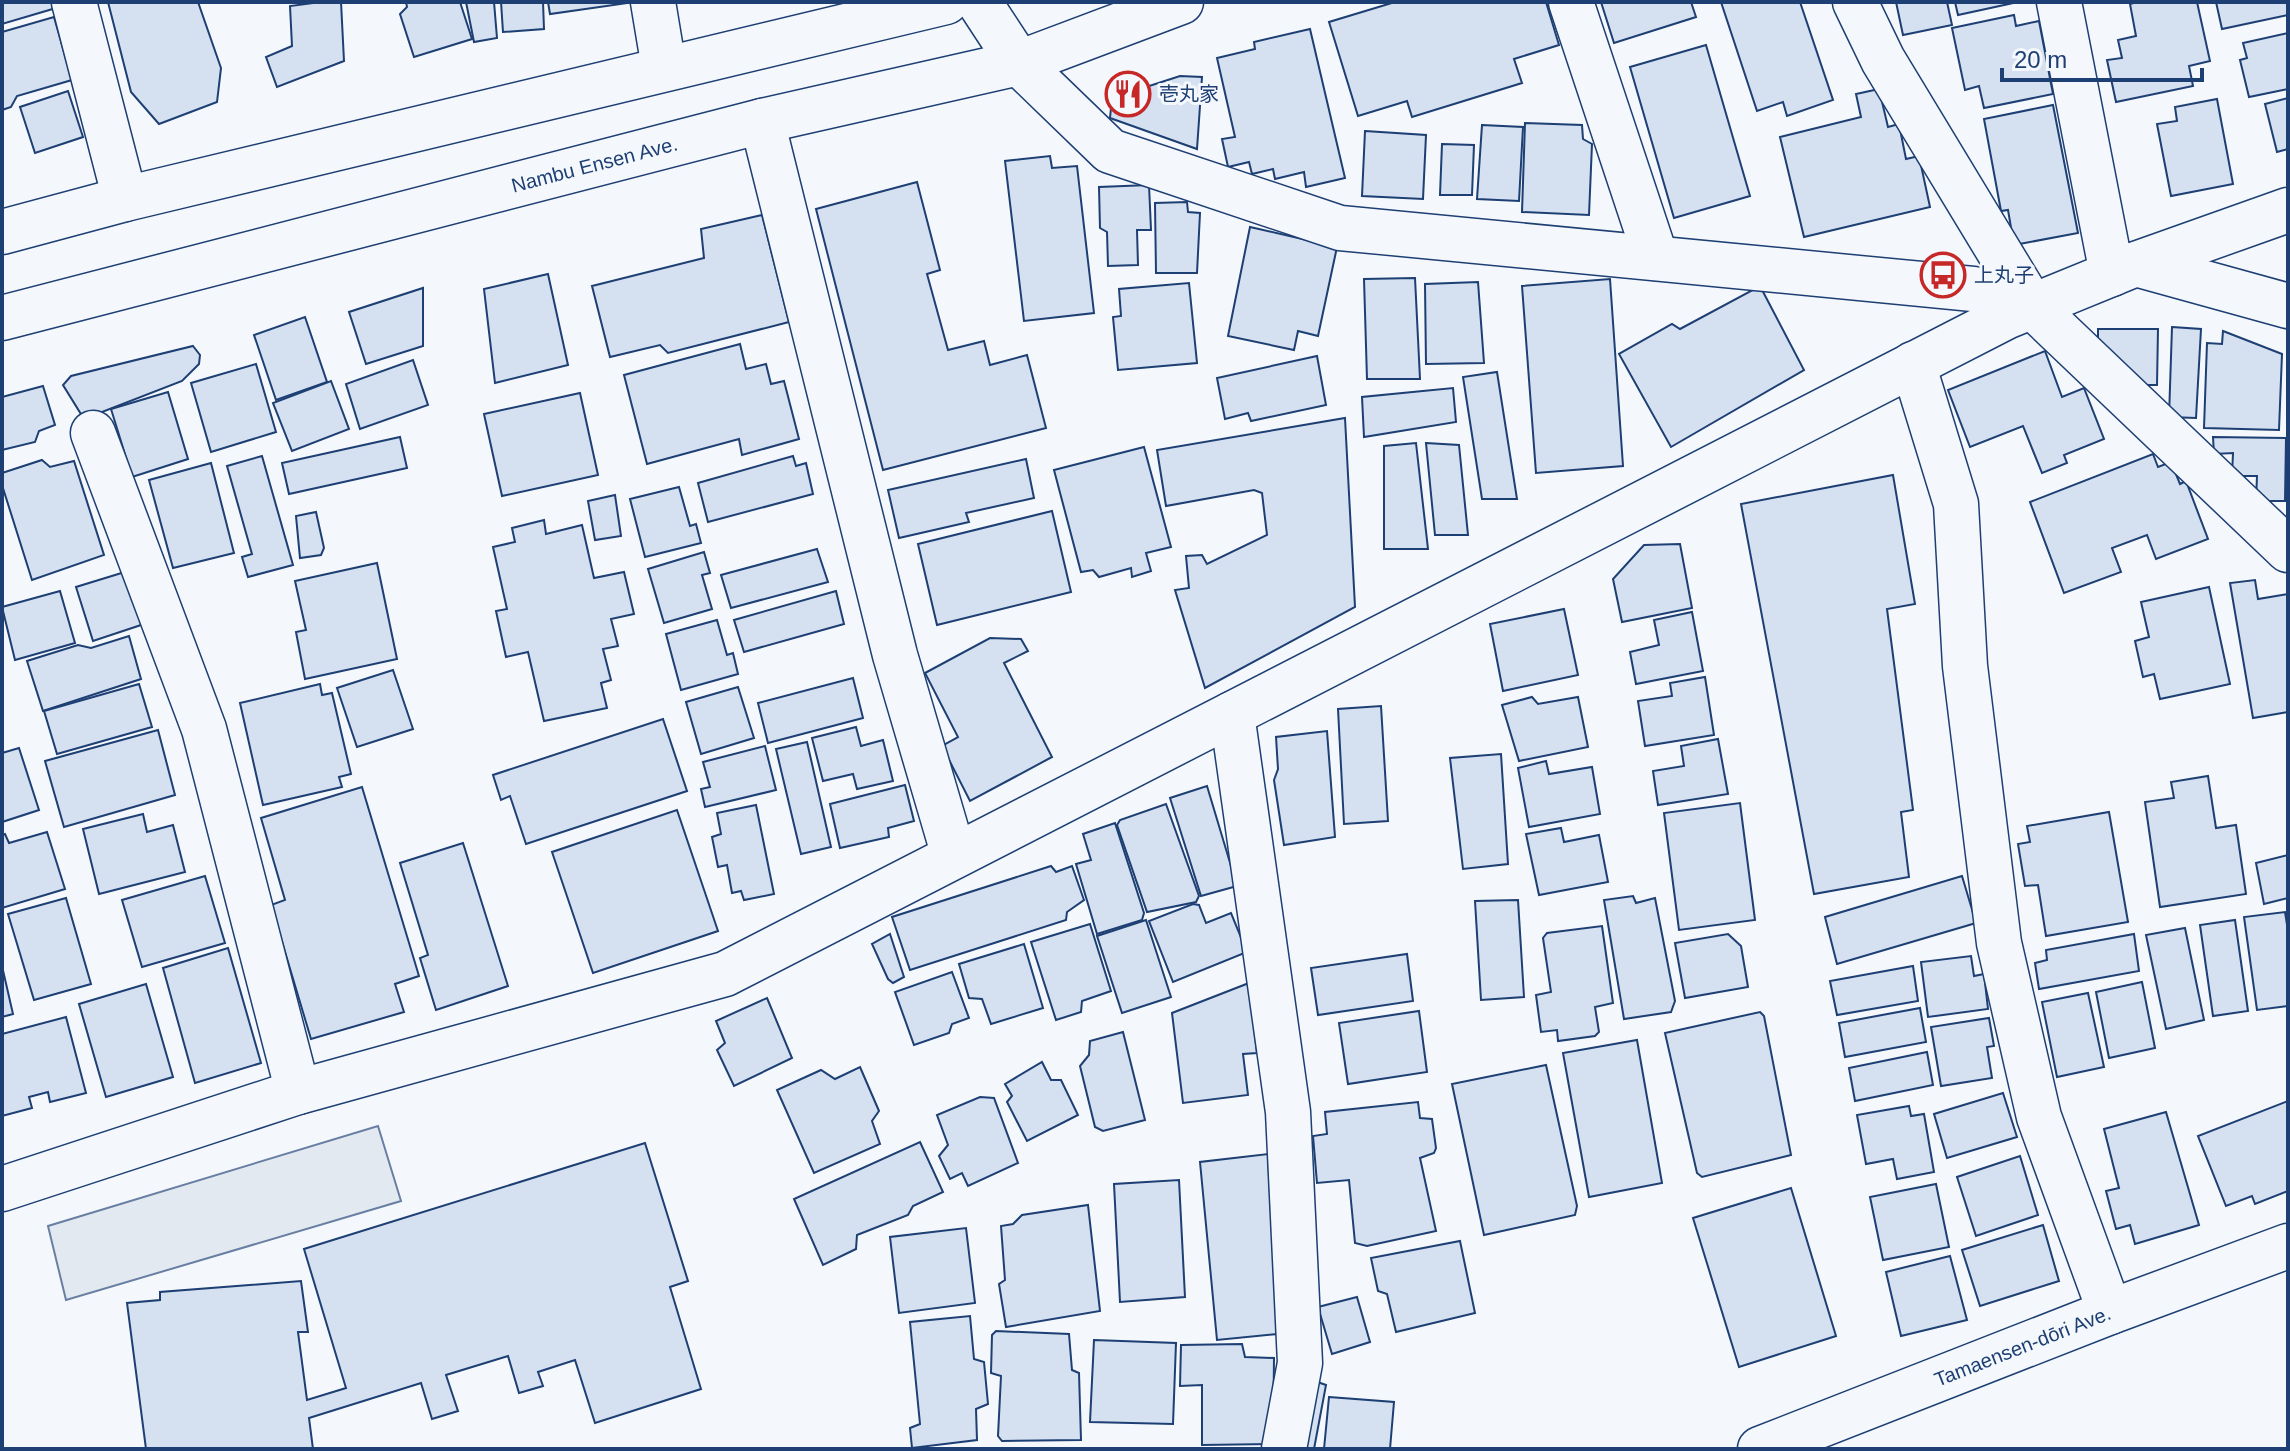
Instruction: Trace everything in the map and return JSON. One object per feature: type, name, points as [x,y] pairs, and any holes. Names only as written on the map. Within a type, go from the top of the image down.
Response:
[{"type":"street","points":[[74,2],[125,199]]},
{"type":"street","points":[[653,2],[664,68]]},
{"type":"street","points":[[2,232],[125,199],[946,2]]},
{"type":"street","points":[[979,2],[1019,63],[1110,151],[1340,228],[1973,289],[2032,306]]},
{"type":"street","name":"Nambu Ensen Ave.","points":[[2,318],[762,121],[1019,63],[1181,2]]},
{"type":"street","points":[[1571,2],[1656,258]]},
{"type":"street","points":[[1855,2],[1883,60],[2032,306],[2288,550]]},
{"type":"street","points":[[2059,2],[2124,269]]},
{"type":"street","points":[[762,121],[895,655],[954,856]]},
{"type":"street","points":[[2,1189],[298,1092],[725,974],[1913,364],[2032,306],[2288,210]]},
{"type":"street","points":[[2124,269],[2288,306]]},
{"type":"street","points":[[1913,364],[1956,504],[1965,666],[1999,943],[2039,1117],[2110,1312]]},
{"type":"street","points":[[93,433],[204,729],[298,1092]]},
{"type":"street","points":[[1232,714],[1288,1112],[1300,1363],[1284,1449]]},
{"type":"street","name":"Tamaensen-dōri Ave.","points":[[1760,1449],[2288,1246]]},
{"type":"shaded area","points":[[378,1126],[401,1201],[66,1300],[48,1226]]},
{"type":"building","points":[[2,2],[54,2],[56,8],[2,24]]},
{"type":"building","points":[[108,2],[198,2],[221,68],[217,102],[159,124],[131,92]]},
{"type":"building","points":[[341,2],[344,61],[277,87],[266,57],[292,46],[290,6]]},
{"type":"building","points":[[406,2],[460,2],[472,39],[414,57],[400,14],[407,7]]},
{"type":"building","points":[[466,2],[494,2],[497,38],[474,42]]},
{"type":"building","points":[[501,2],[543,2],[544,29],[503,32]]},
{"type":"building","points":[[548,2],[628,2],[628,3],[550,14]]},
{"type":"building","points":[[1395,2],[1546,2],[1559,45],[1514,59],[1522,83],[1412,117],[1407,101],[1358,116],[1329,22]]},
{"type":"building","points":[[1601,2],[1691,2],[1696,17],[1614,43]]},
{"type":"building","points":[[1721,2],[1800,2],[1833,100],[1787,116],[1783,102],[1757,111]]},
{"type":"building","points":[[1896,2],[1947,2],[1952,25],[1903,35]]},
{"type":"building","points":[[1955,2],[2018,2],[1958,15]]},
{"type":"building","points":[[2197,2],[2210,61],[2189,66],[2193,86],[2116,102],[2107,60],[2122,58],[2118,40],[2136,36],[2130,4]]},
{"type":"building","points":[[2216,2],[2288,2],[2288,15],[2222,29]]},
{"type":"building","points":[[2014,15],[2016,26],[2039,21],[2053,94],[1984,108],[1979,86],[1965,90],[1952,28]]},
{"type":"building","points":[[54,17],[72,80],[17,96],[11,107],[2,110],[2,32]]},
{"type":"building","points":[[1310,29],[1345,178],[1306,187],[1304,172],[1275,179],[1273,169],[1252,174],[1249,162],[1228,167],[1222,139],[1235,137],[1217,58],[1255,49],[1254,42]]},
{"type":"building","points":[[2288,33],[2288,89],[2249,97],[2240,60],[2247,58],[2243,43]]},
{"type":"building","points":[[1706,45],[1750,196],[1674,218],[1630,67]]},
{"type":"building","points":[[1180,76],[1202,77],[1197,149],[1110,118],[1112,98]]},
{"type":"building","points":[[1879,89],[1888,127],[1899,124],[1906,159],[1919,156],[1930,207],[1804,237],[1780,137],[1861,117],[1856,94]]},
{"type":"building","points":[[68,91],[83,137],[35,153],[20,107]]},
{"type":"building","points":[[2288,98],[2288,149],[2277,152],[2265,104]]},
{"type":"building","points":[[2217,99],[2233,184],[2171,196],[2157,124],[2177,121],[2175,107]]},
{"type":"building","points":[[2053,105],[2078,233],[2014,245],[2008,210],[2001,211],[1984,119]]},
{"type":"building","points":[[1525,123],[1582,125],[1583,139],[1592,144],[1589,215],[1522,212]]},
{"type":"building","points":[[1482,125],[1523,127],[1519,201],[1477,199]]},
{"type":"building","points":[[1365,131],[1426,135],[1423,199],[1362,196]]},
{"type":"building","points":[[1442,144],[1474,145],[1472,195],[1440,195]]},
{"type":"building","points":[[1050,156],[1052,168],[1077,166],[1094,313],[1024,321],[1005,161]]},
{"type":"building","points":[[917,182],[940,270],[927,274],[948,350],[984,341],[990,365],[1027,355],[1046,428],[883,470],[816,209]]},
{"type":"building","points":[[1149,185],[1151,230],[1137,230],[1138,265],[1108,266],[1107,232],[1100,228],[1099,187]]},
{"type":"building","points":[[1187,202],[1188,212],[1200,213],[1197,273],[1156,273],[1155,203]]},
{"type":"building","points":[[762,215],[789,322],[668,353],[660,345],[610,357],[592,286],[704,258],[701,229]]},
{"type":"building","points":[[1250,227],[1337,247],[1318,336],[1298,331],[1294,350],[1228,336]]},
{"type":"building","points":[[548,274],[568,365],[495,383],[484,289]]},
{"type":"building","points":[[1415,278],[1420,379],[1367,379],[1364,279]]},
{"type":"building","points":[[1610,279],[1623,466],[1536,473],[1522,286]]},
{"type":"building","points":[[1478,282],[1484,363],[1426,364],[1425,284]]},
{"type":"building","points":[[1189,283],[1197,363],[1118,370],[1113,317],[1121,316],[1119,289]]},
{"type":"building","points":[[1760,286],[1804,370],[1671,447],[1619,354],[1672,324],[1680,329]]},
{"type":"building","points":[[423,288],[423,346],[366,364],[349,312]]},
{"type":"building","points":[[305,317],[327,382],[276,400],[254,335]]},
{"type":"building","points":[[2172,327],[2201,329],[2196,418],[2169,417]]},
{"type":"building","points":[[2098,329],[2158,329],[2157,385],[2140,385],[2098,348]]},
{"type":"building","points":[[2223,331],[2282,354],[2279,430],[2204,428],[2207,343],[2222,344]]},
{"type":"building","points":[[740,344],[746,369],[766,364],[771,384],[784,381],[799,439],[742,455],[739,439],[647,464],[624,375]]},
{"type":"building","points":[[193,346],[200,355],[199,364],[182,381],[84,419],[63,385],[71,376]]},
{"type":"building","points":[[2045,351],[2062,397],[2084,388],[2104,439],[2064,455],[2067,463],[2042,473],[2023,426],[1970,447],[1948,390]]},
{"type":"building","points":[[1317,356],[1326,405],[1251,421],[1248,413],[1225,419],[1217,378]]},
{"type":"building","points":[[413,360],[428,405],[360,429],[346,384]]},
{"type":"building","points":[[256,364],[276,432],[211,452],[191,383]]},
{"type":"building","points":[[1497,372],[1517,499],[1482,499],[1463,377]]},
{"type":"building","points":[[331,381],[349,429],[292,451],[273,403]]},
{"type":"building","points":[[43,386],[55,425],[39,431],[35,442],[2,450],[2,397]]},
{"type":"building","points":[[1453,388],[1456,422],[1364,437],[1362,397]]},
{"type":"building","points":[[168,392],[188,459],[132,477],[111,409]]},
{"type":"building","points":[[580,393],[598,475],[502,496],[484,414]]},
{"type":"building","points":[[1345,418],[1355,607],[1205,688],[1175,590],[1189,588],[1186,556],[1202,555],[1207,564],[1267,535],[1262,493],[1254,490],[1166,506],[1157,450]]},
{"type":"building","points":[[400,437],[407,468],[289,494],[282,463]]},
{"type":"building","points":[[2213,437],[2286,438],[2285,501],[2256,501],[2257,476],[2232,476],[2233,453],[2214,454]]},
{"type":"building","points":[[1416,443],[1428,549],[1384,549],[1384,446]]},
{"type":"building","points":[[1426,443],[1459,445],[1468,535],[1435,535]]},
{"type":"building","points":[[1144,447],[1171,547],[1146,553],[1151,571],[1132,577],[1131,568],[1099,577],[1093,570],[1081,572],[1054,470]]},
{"type":"building","points":[[2153,454],[2158,467],[2171,462],[2180,484],[2186,481],[2208,539],[2156,559],[2147,535],[2112,548],[2121,572],[2064,593],[2030,502]]},
{"type":"building","points":[[262,456],[293,565],[248,577],[242,557],[252,554],[227,466]]},
{"type":"building","points":[[793,456],[796,466],[806,463],[813,494],[708,522],[698,483]]},
{"type":"building","points":[[1026,459],[1034,498],[966,513],[969,522],[899,538],[888,490]]},
{"type":"building","points":[[42,460],[50,467],[74,461],[104,555],[32,580],[2,485],[2,473]]},
{"type":"building","points":[[211,463],[234,553],[173,568],[149,480]]},
{"type":"building","points":[[1893,475],[1915,604],[1887,609],[1913,810],[1901,812],[1909,877],[1814,894],[1741,504]]},
{"type":"building","points":[[679,487],[690,526],[696,524],[701,543],[645,557],[630,499]]},
{"type":"building","points":[[615,495],[621,536],[595,540],[588,501]]},
{"type":"building","points":[[1052,511],[1071,592],[937,625],[918,544]]},
{"type":"building","points":[[316,512],[324,548],[321,555],[300,558],[296,516]]},
{"type":"building","points":[[544,520],[546,534],[582,525],[594,578],[624,572],[634,614],[611,619],[618,646],[603,649],[611,680],[601,683],[607,708],[544,721],[528,652],[506,657],[496,611],[507,609],[493,547],[515,542],[512,528]]},
{"type":"building","points":[[1680,544],[1692,608],[1622,622],[1613,579],[1644,545]]},
{"type":"building","points":[[817,549],[828,582],[731,608],[721,575]]},
{"type":"building","points":[[704,552],[710,573],[702,575],[712,609],[664,623],[648,569]]},
{"type":"building","points":[[377,563],[397,659],[305,679],[296,632],[306,630],[295,581]]},
{"type":"building","points":[[128,571],[144,624],[93,641],[76,587]]},
{"type":"building","points":[[2255,580],[2258,599],[2288,594],[2288,712],[2253,718],[2230,583]]},
{"type":"building","points":[[2209,587],[2230,684],[2160,699],[2154,674],[2143,677],[2135,641],[2149,637],[2141,602]]},
{"type":"building","points":[[60,591],[75,643],[15,660],[2,607]]},
{"type":"building","points":[[836,591],[844,624],[744,652],[734,620]]},
{"type":"building","points":[[1564,609],[1578,675],[1503,691],[1490,624]]},
{"type":"building","points":[[1692,612],[1703,671],[1636,684],[1630,652],[1659,645],[1654,620]]},
{"type":"building","points":[[717,620],[727,655],[733,653],[738,674],[681,690],[666,634]]},
{"type":"building","points":[[129,636],[141,679],[43,711],[27,661],[78,645],[91,648]]},
{"type":"building","points":[[990,638],[1021,639],[1028,651],[1004,663],[1052,757],[970,801],[942,746],[958,737],[925,673]]},
{"type":"building","points":[[393,670],[413,729],[357,747],[337,688]]},
{"type":"building","points":[[1705,677],[1714,735],[1645,746],[1638,701],[1672,696],[1670,683]]},
{"type":"building","points":[[853,678],[863,718],[768,743],[758,703]]},
{"type":"building","points":[[139,684],[152,727],[57,754],[44,711]]},
{"type":"building","points":[[320,684],[322,695],[332,693],[351,774],[339,777],[342,787],[263,805],[240,703]]},
{"type":"building","points":[[738,687],[754,738],[701,754],[686,702]]},
{"type":"building","points":[[1532,697],[1538,704],[1578,697],[1588,747],[1519,761],[1502,705]]},
{"type":"building","points":[[1381,706],[1388,821],[1344,824],[1338,709]]},
{"type":"building","points":[[663,719],[687,791],[526,844],[510,796],[501,800],[493,775]]},
{"type":"building","points":[[856,727],[861,746],[883,740],[893,781],[857,789],[853,774],[823,781],[812,738]]},
{"type":"building","points":[[158,730],[175,795],[64,827],[45,761]]},
{"type":"building","points":[[1327,731],[1335,837],[1284,845],[1274,780],[1278,769],[1276,737]]},
{"type":"building","points":[[1718,739],[1728,794],[1658,805],[1653,771],[1684,766],[1681,746]]},
{"type":"building","points":[[807,742],[831,847],[801,854],[776,749]]},
{"type":"building","points":[[765,746],[776,790],[705,807],[701,789],[710,787],[703,762]]},
{"type":"building","points":[[19,748],[39,810],[2,822],[2,753]]},
{"type":"building","points":[[1501,754],[1508,864],[1463,869],[1450,758]]},
{"type":"building","points":[[1546,761],[1549,774],[1592,767],[1600,814],[1529,827],[1518,768]]},
{"type":"building","points":[[2208,776],[2216,828],[2236,825],[2246,894],[2160,907],[2145,802],[2174,798],[2171,782]]},
{"type":"building","points":[[905,785],[914,821],[888,828],[889,837],[840,848],[830,804]]},
{"type":"building","points":[[1207,786],[1237,886],[1201,896],[1170,798]]},
{"type":"building","points":[[362,787],[419,976],[395,984],[404,1012],[311,1039],[271,905],[285,900],[261,818]]},
{"type":"building","points":[[1740,803],[1755,920],[1679,930],[1664,813]]},
{"type":"building","points":[[1166,804],[1199,896],[1196,902],[1147,912],[1117,825],[1120,820]]},
{"type":"building","points":[[756,805],[774,894],[744,900],[741,891],[732,893],[727,865],[718,867],[712,837],[721,834],[717,813]]},
{"type":"building","points":[[677,810],[718,931],[593,973],[552,852]]},
{"type":"building","points":[[2109,812],[2128,922],[2046,936],[2038,885],[2025,886],[2018,844],[2030,842],[2027,826]]},
{"type":"building","points":[[143,814],[147,832],[173,825],[185,872],[99,894],[83,829]]},
{"type":"building","points":[[1115,823],[1144,913],[1142,920],[1097,934],[1076,864],[1091,860],[1083,834]]},
{"type":"building","points":[[1561,828],[1564,842],[1599,835],[1608,882],[1539,895],[1526,834]]},
{"type":"building","points":[[47,832],[65,889],[2,908],[2,835],[5,834],[9,843]]},
{"type":"building","points":[[463,843],[508,986],[436,1010],[420,958],[428,955],[400,863]]},
{"type":"building","points":[[2288,855],[2288,898],[2264,904],[2256,863]]},
{"type":"building","points":[[1051,866],[1056,872],[1072,866],[1084,900],[1067,912],[1066,920],[910,970],[892,917]]},
{"type":"building","points":[[205,876],[225,943],[142,967],[122,900]]},
{"type":"building","points":[[1962,876],[1976,923],[1837,964],[1825,917]]},
{"type":"building","points":[[1633,896],[1636,903],[1655,898],[1675,1001],[1671,1012],[1624,1019],[1604,900]]},
{"type":"building","points":[[66,898],[91,984],[34,1000],[8,914]]},
{"type":"building","points":[[1518,900],[1524,997],[1481,1000],[1475,901]]},
{"type":"building","points":[[1193,904],[1199,905],[1206,923],[1231,913],[1247,952],[1173,982],[1149,921]]},
{"type":"building","points":[[2285,912],[2288,1006],[2257,1010],[2244,917]]},
{"type":"building","points":[[1146,920],[1171,997],[1122,1013],[1097,936]]},
{"type":"building","points":[[2235,920],[2248,1011],[2213,1016],[2200,925]]},
{"type":"building","points":[[1090,924],[1111,991],[1082,1001],[1081,1012],[1056,1020],[1031,942]]},
{"type":"building","points":[[1602,926],[1613,1003],[1595,1007],[1599,1032],[1595,1036],[1558,1041],[1557,1030],[1541,1032],[1536,995],[1551,992],[1543,938],[1547,933]]},
{"type":"building","points":[[2185,928],[2204,1020],[2166,1029],[2146,935]]},
{"type":"building","points":[[890,934],[904,977],[893,983],[888,979],[872,944]]},
{"type":"building","points":[[1728,934],[1741,946],[1748,987],[1685,998],[1675,943]]},
{"type":"building","points":[[2134,934],[2139,971],[2039,989],[2035,963],[2047,960],[2046,950]]},
{"type":"building","points":[[1024,944],[1043,1008],[991,1024],[982,999],[969,998],[959,964]]},
{"type":"building","points":[[228,948],[261,1063],[195,1083],[163,968]]},
{"type":"building","points":[[1407,954],[1413,1001],[1318,1015],[1311,968]]},
{"type":"building","points":[[1971,956],[1974,976],[1984,974],[1988,1009],[1928,1017],[1921,962]]},
{"type":"building","points":[[2,966],[13,1014],[2,1017]]},
{"type":"building","points":[[1913,966],[1918,1001],[1837,1015],[1830,981]]},
{"type":"building","points":[[952,972],[969,1018],[952,1024],[949,1033],[914,1045],[895,992]]},
{"type":"building","points":[[2142,982],[2155,1048],[2109,1058],[2096,992]]},
{"type":"building","points":[[1249,983],[1257,1053],[1243,1054],[1248,1095],[1183,1103],[1172,1013]]},
{"type":"building","points":[[146,984],[173,1077],[106,1097],[79,1004]]},
{"type":"building","points":[[2088,993],[2104,1067],[2057,1077],[2042,1002]]},
{"type":"building","points":[[767,998],[792,1058],[734,1086],[717,1050],[725,1043],[716,1021]]},
{"type":"building","points":[[1920,1008],[1926,1042],[1845,1057],[1839,1023]]},
{"type":"building","points":[[1419,1011],[1427,1072],[1348,1084],[1339,1023]]},
{"type":"building","points":[[1760,1012],[1764,1016],[1791,1155],[1702,1177],[1697,1173],[1665,1033]]},
{"type":"building","points":[[66,1017],[86,1093],[50,1102],[48,1092],[29,1097],[32,1108],[2,1116],[2,1034]]},
{"type":"building","points":[[1989,1018],[1994,1046],[1987,1047],[1992,1078],[1941,1086],[1931,1027]]},
{"type":"building","points":[[1123,1032],[1145,1120],[1103,1131],[1095,1127],[1080,1066],[1089,1055],[1090,1041]]},
{"type":"building","points":[[1637,1040],[1662,1183],[1589,1197],[1563,1053]]},
{"type":"building","points":[[1927,1052],[1933,1085],[1855,1101],[1849,1068]]},
{"type":"building","points":[[1042,1062],[1051,1080],[1061,1080],[1078,1115],[1027,1141],[1007,1102],[1012,1096],[1005,1084]]},
{"type":"building","points":[[1546,1065],[1577,1206],[1575,1215],[1484,1235],[1452,1084]]},
{"type":"building","points":[[860,1067],[879,1111],[872,1121],[880,1144],[814,1173],[777,1090],[821,1070],[835,1079]]},
{"type":"building","points":[[2003,1093],[2017,1137],[1947,1158],[1934,1114]]},
{"type":"building","points":[[980,1097],[994,1098],[1018,1163],[968,1186],[962,1173],[950,1179],[939,1156],[948,1145],[937,1115]]},
{"type":"building","points":[[2288,1101],[2288,1191],[2255,1204],[2252,1196],[2226,1206],[2198,1136]]},
{"type":"building","points":[[1418,1102],[1420,1118],[1432,1119],[1436,1148],[1434,1153],[1420,1158],[1436,1231],[1367,1246],[1355,1243],[1349,1180],[1317,1183],[1313,1136],[1327,1134],[1325,1112]]},
{"type":"building","points":[[1909,1106],[1911,1116],[1924,1114],[1934,1172],[1897,1179],[1893,1159],[1866,1164],[1857,1115]]},
{"type":"building","points":[[2166,1112],[2199,1225],[2135,1244],[2130,1225],[2116,1229],[2106,1191],[2119,1188],[2104,1129]]},
{"type":"building","points":[[920,1142],[943,1192],[913,1206],[908,1215],[857,1235],[856,1249],[823,1265],[794,1199]]},
{"type":"building","points":[[645,1143],[688,1281],[670,1287],[701,1389],[595,1423],[575,1360],[538,1372],[543,1386],[519,1393],[508,1356],[446,1375],[458,1411],[432,1419],[421,1383],[309,1418],[313,1449],[146,1449],[127,1303],[160,1300],[160,1292],[301,1281],[308,1332],[298,1332],[307,1400],[346,1388],[304,1249]]},
{"type":"building","points":[[1268,1154],[1277,1334],[1217,1340],[1200,1162]]},
{"type":"building","points":[[2020,1156],[2038,1215],[1976,1236],[1957,1177]]},
{"type":"building","points":[[1179,1180],[1185,1297],[1120,1302],[1114,1184]]},
{"type":"building","points":[[1936,1184],[1949,1247],[1883,1260],[1870,1197]]},
{"type":"building","points":[[1791,1188],[1836,1336],[1739,1367],[1693,1218]]},
{"type":"building","points":[[1088,1205],[1100,1311],[1006,1327],[999,1284],[1005,1280],[1001,1226],[1013,1224],[1022,1215]]},
{"type":"building","points":[[2043,1225],[2059,1281],[1980,1306],[1962,1250]]},
{"type":"building","points":[[966,1228],[975,1303],[899,1313],[890,1237]]},
{"type":"building","points":[[1460,1241],[1475,1313],[1396,1332],[1387,1294],[1378,1291],[1371,1258]]},
{"type":"building","points":[[1950,1256],[1967,1320],[1901,1336],[1886,1272]]},
{"type":"building","points":[[1357,1297],[1370,1342],[1332,1354],[1318,1307]]},
{"type":"building","points":[[970,1316],[974,1359],[984,1362],[988,1404],[976,1409],[977,1440],[912,1448],[910,1428],[920,1424],[910,1322]]},
{"type":"building","points":[[996,1331],[1069,1334],[1072,1370],[1079,1373],[1081,1440],[1002,1441],[998,1436],[1001,1376],[991,1373],[992,1335]]},
{"type":"building","points":[[1094,1340],[1176,1343],[1173,1424],[1090,1422]]},
{"type":"building","points":[[1242,1344],[1245,1357],[1274,1358],[1273,1444],[1202,1445],[1202,1385],[1180,1386],[1181,1345]]},
{"type":"building","points":[[1306,1378],[1326,1385],[1314,1449],[1292,1449]]},
{"type":"building","points":[[1329,1397],[1394,1402],[1390,1449],[1324,1449]]},
{"type":"place","name":"壱丸家","points":[[1128,94]]},
{"type":"place","name":"上丸子","points":[[1943,275]]}]
